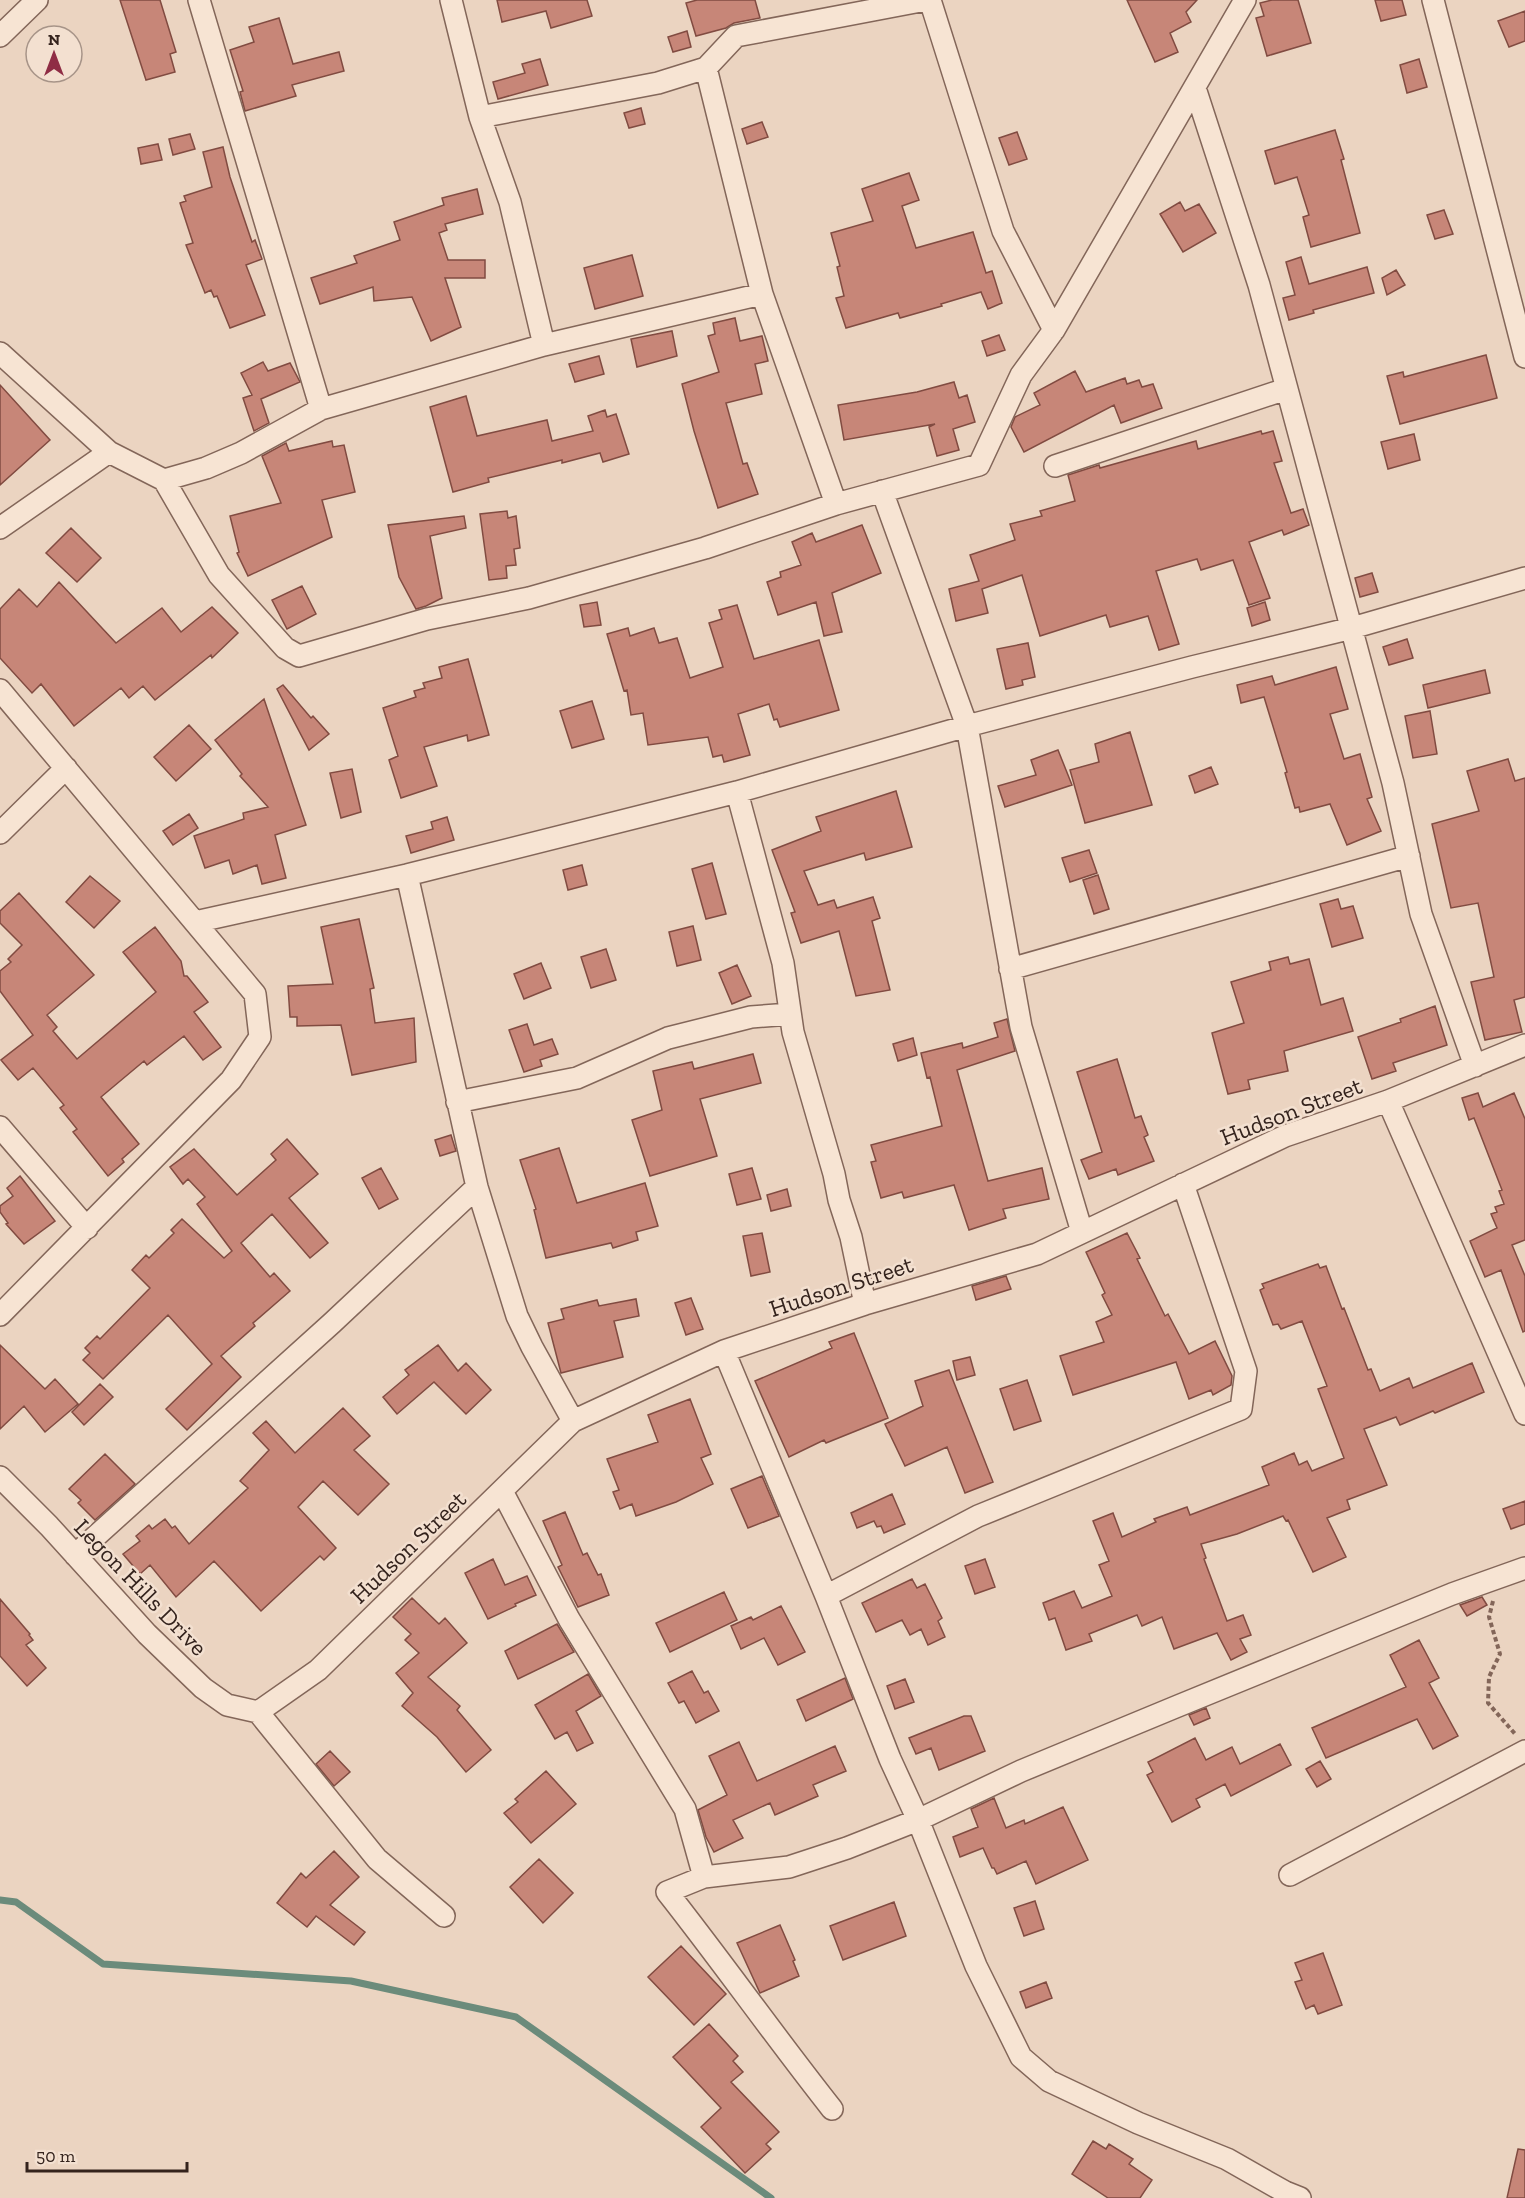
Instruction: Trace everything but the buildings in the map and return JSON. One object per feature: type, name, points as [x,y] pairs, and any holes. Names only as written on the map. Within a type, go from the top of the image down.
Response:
[{"type":"street","points":[[0,36],[37,0]]},
{"type":"street","points":[[199,0],[321,409]]},
{"type":"street","points":[[451,0],[480,117],[510,202],[544,345]]},
{"type":"street","points":[[480,117],[658,83],[705,68],[736,36],[926,0]]},
{"type":"street","points":[[930,0],[1003,231],[1054,330]]},
{"type":"street","points":[[0,353],[109,452],[164,480],[219,575],[285,648],[299,656],[427,619],[529,598],[705,548],[836,504],[979,465],[1021,375],[1054,330],[1245,0]]},
{"type":"street","points":[[1433,0],[1525,357]]},
{"type":"street","points":[[705,68],[762,294],[836,504]]},
{"type":"street","points":[[1195,88],[1258,285],[1352,628],[1393,783],[1421,914],[1475,1066]]},
{"type":"street","points":[[164,480],[206,468],[241,453],[321,409],[544,345],[762,294]]},
{"type":"street","points":[[1056,466],[1286,389]]},
{"type":"street","points":[[0,528],[109,452]]},
{"type":"street","points":[[882,491],[968,726],[1021,1027],[1082,1232]]},
{"type":"street","points":[[195,922],[407,875],[737,792],[968,726],[1352,628],[1525,578]]},
{"type":"street","points":[[0,690],[255,994],[260,1037],[231,1080],[0,1315]]},
{"type":"street","points":[[0,833],[66,768]]},
{"type":"street","points":[[737,792],[783,963],[793,1032],[851,1237],[865,1304]]},
{"type":"street","points":[[1010,969],[1409,856]]},
{"type":"street","points":[[407,875],[477,1187],[517,1316],[573,1421]]},
{"type":"street","points":[[457,1102],[577,1078],[668,1038],[751,1017],[790,1014]]},
{"type":"street","name":"Hudson Street","points":[[258,1712],[318,1670],[573,1421],[724,1351],[865,1304],[1037,1254],[1285,1136],[1388,1101],[1525,1045]]},
{"type":"street","points":[[1388,1101],[1525,1414]]},
{"type":"street","points":[[0,1127],[87,1228]]},
{"type":"street","points":[[826,1596],[978,1516],[1242,1409],[1246,1371],[1183,1184]]},
{"type":"street","points":[[75,1555],[332,1323],[477,1187]]},
{"type":"street","points":[[724,1351],[976,1966],[1021,2057],[1049,2080],[1138,2123],[1227,2159],[1300,2198]]},
{"type":"street","name":"Legon Hills Drive","points":[[0,1477],[147,1634],[203,1688],[227,1705],[258,1712]]},
{"type":"street","points":[[502,1491],[569,1619],[685,1809],[704,1877]]},
{"type":"street","points":[[832,2109],[667,1892],[704,1877],[789,1867],[848,1848],[918,1820],[1021,1771],[1430,1603],[1525,1568]]},
{"type":"street","points":[[258,1712],[377,1859],[444,1916]]},
{"type":"street","points":[[1290,1875],[1522,1744]]},
{"type":"path","points":[[1496,1578],[1489,1617],[1500,1654],[1489,1677],[1488,1703],[1522,1744]]},
{"type":"waterway","points":[[0,1900],[16,1902],[103,1964],[351,1981],[516,2017],[771,2198]]}]
